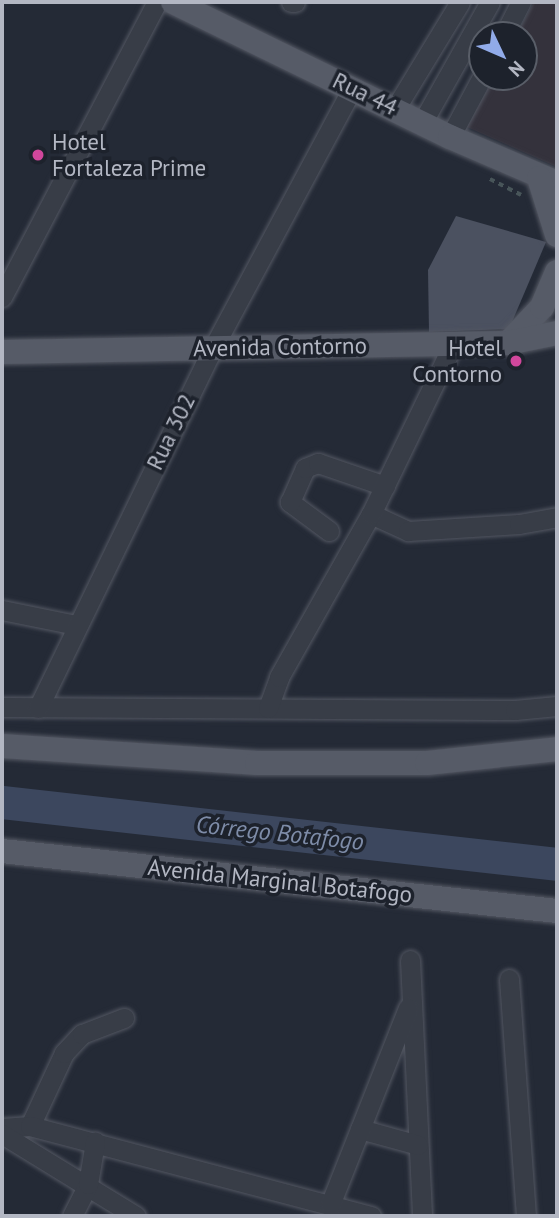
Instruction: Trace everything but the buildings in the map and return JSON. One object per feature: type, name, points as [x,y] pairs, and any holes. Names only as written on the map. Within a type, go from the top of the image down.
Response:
[{"type":"main road","name":"Rua 44","points":[[173,2],[353,87],[450,137],[548,181]]},
{"type":"main road","points":[[548,181],[557,235]]},
{"type":"main road","points":[[508,343],[542,307],[557,272]]},
{"type":"main road","name":"Avenida Contorno","points":[[2,352],[508,343],[557,333]]},
{"type":"main road","points":[[2,746],[257,763],[427,763],[557,749]]},
{"type":"main road","name":"Avenida Marginal Botafogo","points":[[2,851],[554,912]]},
{"type":"street","points":[[2,297],[157,2]]},
{"type":"street","points":[[394,109],[460,2]]},
{"type":"street","points":[[422,122],[490,2]]},
{"type":"street","points":[[511,21],[521,2]]},
{"type":"street","name":"Rua 302","points":[[38,708],[76,625],[213,348],[353,87]]},
{"type":"street","points":[[450,137],[475,91]]},
{"type":"street","points":[[268,708],[279,677],[371,514],[453,344]]},
{"type":"street","points":[[329,531],[290,502],[305,468],[318,463],[385,486]]},
{"type":"street","points":[[371,514],[408,531],[519,524],[557,517]]},
{"type":"street","points":[[2,610],[76,625]]},
{"type":"street","points":[[2,707],[515,710],[557,706]]},
{"type":"street","points":[[410,960],[422,1216]]},
{"type":"street","points":[[509,979],[526,1216]]},
{"type":"street","points":[[330,1206],[411,1000]]},
{"type":"street","points":[[30,1126],[64,1053],[82,1034],[124,1018]]},
{"type":"street","points":[[2,1128],[30,1126],[371,1216]]},
{"type":"street","points":[[360,1129],[418,1145]]},
{"type":"street","points":[[2,1134],[88,1184],[136,1216]]},
{"type":"street","points":[[72,1216],[88,1184],[95,1142]]},
{"type":"shaded area","points":[[534,2],[557,2],[557,167],[467,127],[486,91],[538,91],[538,21],[524,21]]},
{"type":"waterway","name":"Córrego Botafogo","points":[[2,802],[557,864]]},
{"type":"place","name":"Hotel Fortaleza Prime","points":[[38,155]]},
{"type":"place","name":"Hotel Contorno","points":[[516,361]]}]
